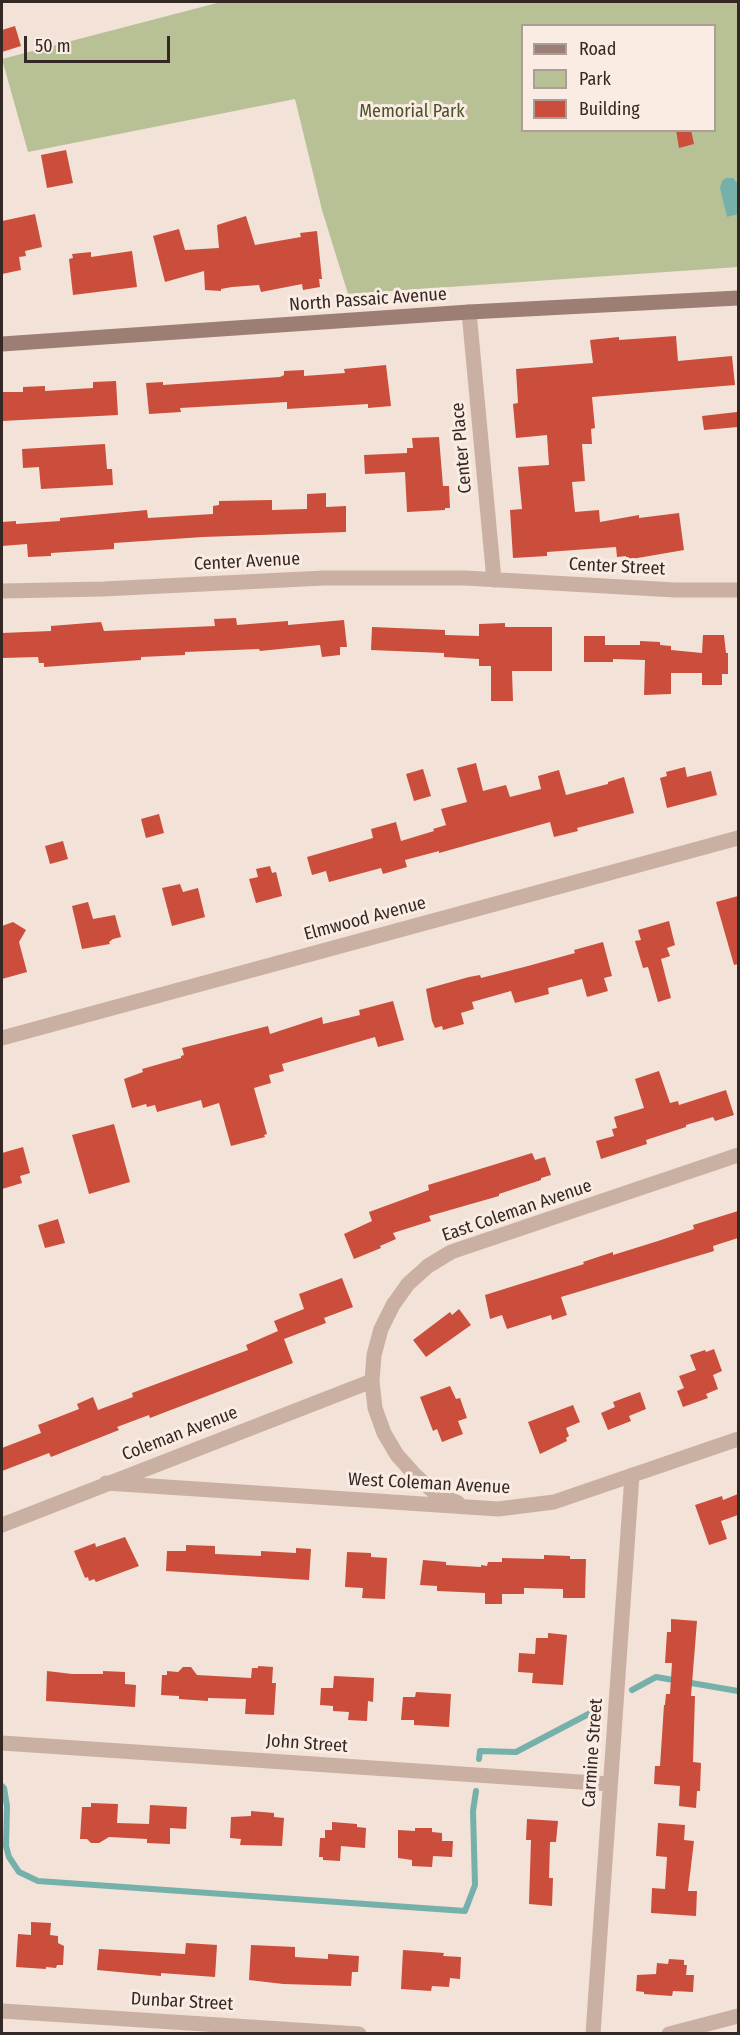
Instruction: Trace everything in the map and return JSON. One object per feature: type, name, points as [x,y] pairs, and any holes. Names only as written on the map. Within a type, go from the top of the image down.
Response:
[{"type":"main road","name":"North Passaic Avenue","points":[[2,344],[469,312],[738,298]]},
{"type":"street","name":"Center Place","points":[[469,312],[494,580]]},
{"type":"street","name":"Center Avenue","points":[[2,591],[103,589],[324,578],[494,580]]},
{"type":"street","name":"Center Street","points":[[494,580],[675,590],[738,590]]},
{"type":"street","name":"Elmwood Avenue","points":[[2,1038],[738,837]]},
{"type":"street","name":"East Coleman Avenue","points":[[471,1508],[435,1493],[414,1475],[397,1455],[378,1416],[372,1381],[374,1354],[381,1329],[393,1305],[408,1284],[428,1266],[451,1252],[738,1155]]},
{"type":"street","name":"Coleman Avenue","points":[[2,1525],[372,1381]]},
{"type":"street","name":"West Coleman Avenue","points":[[106,1483],[498,1509],[554,1502],[738,1439]]},
{"type":"street","name":"Carmine Street","points":[[593,2034],[632,1476]]},
{"type":"street","name":"John Street","points":[[2,1743],[610,1784]]},
{"type":"street","name":"Dunbar Street","points":[[2,2011],[359,2034]]},
{"type":"street","points":[[669,2034],[738,2016]]},
{"type":"green space","name":"Memorial Park","points":[[221,2],[738,2],[738,267],[348,294],[322,210],[295,99],[28,152],[2,59]]},
{"type":"water","points":[[726,178],[733,178],[738,184],[738,214],[727,217],[720,188],[722,181]]},
{"type":"building","points":[[15,26],[21,46],[2,52],[2,30]]},
{"type":"building","points":[[676,132],[691,132],[694,144],[679,148]]},
{"type":"building","points":[[66,150],[73,183],[47,188],[41,155]]},
{"type":"building","points":[[35,214],[42,247],[25,251],[26,256],[19,257],[21,270],[2,274],[2,221]]},
{"type":"building","points":[[246,216],[255,245],[301,237],[300,233],[317,231],[322,279],[319,279],[320,287],[303,290],[302,284],[261,292],[259,285],[232,287],[221,289],[221,291],[205,290],[204,271],[165,282],[153,236],[179,229],[185,250],[219,248],[217,225]]},
{"type":"building","points":[[132,251],[137,287],[73,295],[69,259],[73,258],[72,254],[91,252],[91,257]]},
{"type":"building","points":[[676,336],[678,361],[732,356],[735,385],[592,397],[595,428],[591,429],[592,444],[582,444],[585,481],[572,482],[575,512],[599,510],[600,522],[639,515],[639,518],[679,513],[684,550],[626,560],[626,556],[617,557],[616,547],[547,552],[547,556],[513,558],[510,510],[522,509],[518,467],[549,465],[547,435],[516,438],[513,404],[518,403],[516,369],[593,363],[590,340]]},
{"type":"building","points":[[386,365],[391,406],[368,408],[368,404],[287,409],[287,402],[180,408],[181,412],[149,414],[146,383],[163,382],[163,385],[280,377],[284,375],[284,371],[304,370],[304,376],[345,373],[344,369]]},
{"type":"building","points":[[116,381],[118,415],[2,421],[2,392],[23,392],[23,387],[45,386],[45,391],[93,388],[93,382]]},
{"type":"building","points":[[737,412],[738,427],[704,430],[702,416]]},
{"type":"building","points":[[439,437],[443,486],[449,486],[450,508],[407,512],[405,472],[365,474],[364,455],[407,453],[407,448],[413,448],[412,438]]},
{"type":"building","points":[[105,444],[107,469],[112,469],[113,485],[41,489],[39,467],[23,468],[22,449]]},
{"type":"building","points":[[326,493],[326,507],[346,506],[346,532],[114,543],[114,549],[51,553],[51,556],[28,557],[27,544],[2,546],[2,522],[16,521],[16,524],[60,521],[60,518],[147,510],[148,518],[213,514],[213,506],[219,505],[219,501],[272,500],[272,510],[307,509],[307,494]]},
{"type":"building","points":[[236,618],[237,625],[288,621],[288,625],[344,620],[347,647],[340,647],[340,655],[322,657],[320,645],[260,651],[259,649],[185,652],[185,655],[141,657],[141,660],[44,667],[44,663],[39,663],[38,657],[2,658],[2,633],[51,631],[51,626],[101,622],[104,631],[215,626],[214,619]]},
{"type":"building","points":[[505,623],[505,627],[552,627],[552,671],[512,671],[513,701],[491,701],[491,666],[479,666],[479,659],[444,657],[444,653],[371,650],[372,627],[445,630],[445,635],[479,636],[479,624]]},
{"type":"building","points":[[703,635],[724,635],[726,653],[728,653],[728,674],[722,674],[722,685],[702,685],[702,673],[671,673],[671,694],[644,695],[645,660],[613,659],[613,662],[584,662],[584,636],[605,636],[605,645],[640,645],[640,641],[660,642],[660,645],[671,646],[671,650],[702,653]]},
{"type":"building","points":[[476,763],[483,791],[506,785],[510,797],[541,789],[538,776],[559,770],[566,795],[608,784],[608,782],[624,777],[634,813],[577,828],[578,831],[554,837],[550,822],[439,853],[439,851],[405,860],[407,867],[383,874],[381,868],[329,882],[326,871],[312,875],[307,857],[373,838],[371,829],[396,822],[401,841],[446,825],[441,809],[467,802],[457,768]]},
{"type":"building","points":[[685,767],[687,777],[711,771],[717,795],[667,808],[660,778],[667,776],[666,772]]},
{"type":"building","points":[[423,769],[431,796],[414,801],[406,774]]},
{"type":"building","points":[[159,814],[164,833],[146,838],[141,819]]},
{"type":"building","points":[[63,841],[68,859],[50,864],[45,846]]},
{"type":"building","points":[[270,866],[272,873],[276,872],[282,896],[256,903],[249,879],[258,877],[256,869]]},
{"type":"building","points":[[180,884],[183,892],[198,888],[205,917],[172,926],[162,888]]},
{"type":"building","points":[[738,896],[738,964],[734,965],[716,902]]},
{"type":"building","points":[[88,902],[93,919],[115,915],[121,937],[113,939],[109,942],[110,944],[82,949],[72,906]]},
{"type":"building","points":[[669,921],[675,945],[667,948],[670,956],[661,959],[671,998],[658,1002],[648,967],[643,968],[635,941],[641,940],[638,930]]},
{"type":"building","points":[[13,922],[26,930],[19,942],[27,972],[2,979],[2,926]]},
{"type":"building","points":[[603,942],[612,976],[604,978],[608,991],[587,997],[582,979],[548,988],[549,994],[515,1003],[511,991],[472,1002],[474,1009],[461,1013],[464,1024],[443,1030],[442,1026],[435,1028],[426,989],[469,977],[480,975],[481,978],[528,966],[575,953],[574,950]]},
{"type":"building","points":[[393,1001],[404,1040],[378,1047],[375,1037],[282,1064],[284,1071],[269,1075],[271,1083],[254,1088],[267,1134],[264,1135],[265,1137],[231,1146],[219,1103],[203,1108],[201,1100],[157,1112],[155,1105],[147,1107],[146,1104],[132,1108],[124,1079],[143,1072],[142,1069],[181,1058],[184,1055],[182,1048],[268,1026],[270,1034],[322,1017],[323,1024],[360,1015],[359,1010]]},
{"type":"building","points":[[659,1071],[670,1103],[678,1101],[679,1105],[726,1090],[734,1115],[715,1121],[713,1117],[686,1125],[686,1127],[646,1140],[647,1144],[601,1159],[596,1141],[614,1136],[612,1129],[617,1128],[614,1117],[644,1108],[635,1079]]},
{"type":"building","points":[[114,1124],[130,1182],[89,1194],[72,1135]]},
{"type":"building","points":[[23,1147],[30,1173],[20,1176],[22,1183],[2,1189],[2,1153]]},
{"type":"building","points":[[532,1153],[535,1160],[545,1157],[551,1175],[499,1194],[499,1196],[429,1216],[431,1221],[393,1233],[396,1239],[354,1259],[344,1234],[372,1221],[369,1212],[429,1190],[428,1185]]},
{"type":"building","points":[[738,1211],[738,1238],[713,1246],[714,1251],[561,1297],[567,1315],[552,1320],[551,1315],[507,1329],[502,1315],[490,1319],[485,1295],[584,1264],[583,1262],[613,1252],[613,1255],[658,1241],[694,1229],[693,1225]]},
{"type":"building","points":[[58,1219],[65,1243],[45,1248],[38,1225]]},
{"type":"building","points":[[342,1278],[353,1307],[324,1318],[326,1323],[284,1339],[293,1363],[150,1418],[149,1415],[117,1427],[119,1430],[51,1457],[49,1453],[2,1471],[2,1448],[41,1433],[38,1425],[79,1409],[77,1404],[93,1397],[98,1410],[133,1397],[132,1393],[248,1350],[246,1345],[278,1331],[274,1321],[304,1309],[299,1294]]},
{"type":"building","points":[[459,1309],[471,1325],[426,1357],[413,1340],[450,1312],[452,1315]]},
{"type":"building","points":[[714,1349],[722,1371],[713,1375],[718,1389],[706,1394],[708,1398],[683,1407],[677,1391],[684,1388],[679,1376],[696,1370],[690,1355]]},
{"type":"building","points":[[450,1386],[456,1399],[460,1398],[467,1418],[458,1421],[463,1434],[442,1442],[437,1429],[433,1431],[420,1397]]},
{"type":"building","points":[[640,1392],[646,1409],[629,1416],[631,1421],[608,1430],[601,1413],[615,1407],[613,1402]]},
{"type":"building","points":[[573,1405],[580,1422],[566,1428],[569,1436],[566,1438],[567,1441],[540,1454],[528,1422]]},
{"type":"building","points":[[738,1494],[738,1515],[721,1521],[727,1539],[709,1545],[695,1505],[722,1496],[723,1500]]},
{"type":"building","points":[[125,1537],[139,1566],[96,1582],[94,1579],[89,1581],[88,1577],[85,1578],[74,1551],[95,1543],[96,1547]]},
{"type":"building","points":[[186,1545],[215,1546],[215,1554],[261,1556],[261,1551],[296,1553],[296,1548],[311,1549],[309,1580],[166,1571],[167,1551],[186,1551]]},
{"type":"building","points":[[347,1552],[371,1553],[371,1557],[387,1558],[385,1599],[362,1598],[363,1588],[345,1587]]},
{"type":"building","points":[[544,1555],[586,1559],[585,1598],[563,1598],[563,1589],[524,1588],[524,1594],[502,1594],[502,1604],[485,1604],[485,1593],[437,1591],[437,1586],[420,1585],[423,1560],[446,1562],[446,1565],[481,1567],[481,1565],[487,1566],[488,1562],[502,1562],[502,1558],[544,1559]]},
{"type":"building","points":[[671,1619],[697,1621],[691,1696],[695,1696],[693,1762],[701,1763],[700,1791],[697,1791],[696,1808],[679,1806],[680,1786],[654,1784],[655,1766],[660,1766],[664,1705],[666,1694],[670,1694],[672,1663],[665,1663],[667,1632],[671,1632]]},
{"type":"building","points":[[548,1633],[567,1635],[563,1685],[532,1683],[533,1673],[518,1672],[519,1653],[535,1654],[536,1638],[548,1638]]},
{"type":"building","points":[[258,1666],[273,1667],[272,1683],[276,1683],[274,1715],[245,1714],[246,1699],[208,1698],[208,1701],[161,1695],[162,1675],[167,1675],[167,1671],[178,1672],[183,1667],[191,1667],[197,1675],[251,1678],[252,1668],[258,1668]]},
{"type":"building","points":[[47,1671],[72,1674],[103,1674],[103,1671],[125,1672],[125,1684],[136,1685],[135,1707],[46,1701]]},
{"type":"building","points":[[334,1676],[374,1678],[373,1702],[368,1701],[367,1721],[348,1720],[349,1712],[333,1711],[333,1706],[320,1705],[321,1688],[333,1688]]},
{"type":"building","points":[[416,1692],[451,1694],[449,1727],[414,1725],[414,1720],[401,1720],[403,1697],[415,1697]]},
{"type":"building","points":[[91,1803],[118,1804],[117,1823],[149,1824],[150,1805],[187,1807],[186,1829],[170,1828],[170,1844],[147,1843],[147,1839],[109,1837],[99,1843],[91,1843],[87,1839],[80,1839],[82,1807],[91,1807]]},
{"type":"building","points":[[251,1811],[274,1813],[274,1817],[284,1818],[282,1846],[240,1845],[241,1839],[230,1838],[231,1817],[251,1816]]},
{"type":"building","points":[[527,1819],[558,1821],[556,1842],[550,1842],[549,1878],[553,1878],[552,1906],[529,1904],[531,1840],[526,1840]]},
{"type":"building","points":[[332,1822],[357,1824],[357,1827],[366,1828],[365,1848],[341,1846],[340,1861],[323,1860],[323,1857],[319,1857],[320,1838],[325,1838],[325,1830],[332,1830]]},
{"type":"building","points":[[658,1823],[685,1825],[684,1840],[694,1841],[688,1891],[697,1891],[696,1916],[651,1913],[652,1888],[665,1889],[667,1857],[656,1856]]},
{"type":"building","points":[[415,1828],[432,1828],[432,1832],[442,1833],[442,1841],[453,1841],[452,1857],[433,1856],[432,1867],[412,1866],[412,1860],[398,1858],[398,1830],[415,1831]]},
{"type":"building","points":[[31,1922],[51,1923],[50,1935],[58,1936],[58,1943],[64,1946],[63,1965],[57,1965],[56,1968],[46,1967],[46,1969],[16,1967],[18,1934],[31,1935]]},
{"type":"building","points":[[186,1943],[217,1945],[215,1977],[161,1973],[161,1976],[97,1970],[99,1949],[185,1954]]},
{"type":"building","points":[[251,1945],[295,1947],[295,1957],[328,1959],[328,1954],[359,1956],[358,1972],[352,1972],[351,1986],[283,1984],[249,1980]]},
{"type":"building","points":[[403,1950],[444,1953],[443,1956],[461,1957],[460,1979],[450,1978],[449,1987],[432,1986],[431,1991],[401,1989]]},
{"type":"building","points":[[669,1959],[684,1960],[684,1965],[687,1965],[686,1975],[694,1975],[693,1992],[673,1991],[672,1996],[644,1994],[644,1992],[636,1991],[637,1975],[656,1974],[657,1963],[668,1964]]},
{"type":"waterway","points":[[632,1690],[656,1677],[738,1691]]},
{"type":"waterway","points":[[479,1759],[480,1751],[516,1752],[600,1708]]},
{"type":"waterway","points":[[2,1786],[7,1806],[6,1846],[9,1857],[19,1872],[38,1881],[465,1911],[475,1885],[473,1811],[476,1791]]}]
